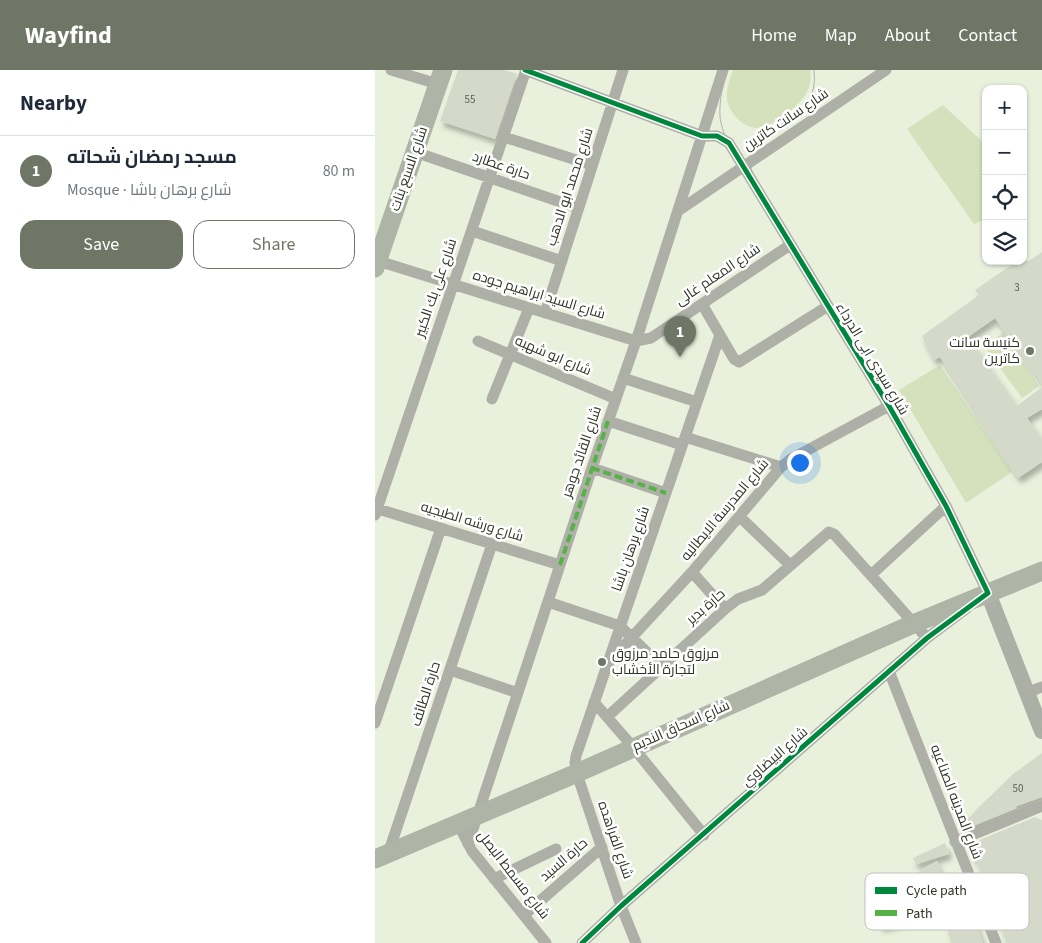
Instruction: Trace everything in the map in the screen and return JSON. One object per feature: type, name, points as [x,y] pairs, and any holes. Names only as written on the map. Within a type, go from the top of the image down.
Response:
[{"type":"main road","name":"شارع السبع بنات","points":[[376,263],[441,77]]},
{"type":"main road","name":"شارع اسحاق النديم","points":[[380,856],[577,773],[913,624],[1042,570]]},
{"type":"main road","name":"شارع سيدى ابى الدرداء","points":[[988,593],[1042,731]]},
{"type":"street","points":[[391,70],[441,77]]},
{"type":"street","name":"شارع سيدى ابى الدرداء","points":[[526,70],[702,136],[717,136],[729,143],[889,406],[946,506],[988,593]]},
{"type":"street","name":"شارع على بك الكبير","points":[[376,510],[526,70]]},
{"type":"street","name":"شارع محمد ابو الدهب","points":[[545,313],[623,70]]},
{"type":"street","name":"شارع القائد جوهر","points":[[468,844],[547,602],[636,341],[723,70]]},
{"type":"street","name":"شارع سانت كاترين","points":[[678,211],[886,70]]},
{"type":"street","points":[[503,137],[592,166]]},
{"type":"street","name":"حارة عطارد","points":[[415,152],[578,208]]},
{"type":"street","points":[[471,230],[562,261]]},
{"type":"street","name":"شارع المعلم غالى","points":[[636,341],[651,338],[790,245]]},
{"type":"street","name":"شارع السيد ابراهيم جوده","points":[[376,263],[453,284],[636,341]]},
{"type":"street","points":[[702,304],[734,359],[739,362],[828,306]]},
{"type":"street","points":[[492,399],[529,308]]},
{"type":"street","name":"شارع برهان باشا","points":[[577,773],[576,756],[720,335]]},
{"type":"street","name":"شارع ابو شهبه","points":[[479,341],[616,399]]},
{"type":"street","points":[[623,378],[697,402]]},
{"type":"street","name":"شارع المدرسة الايطاليه","points":[[607,664],[692,572],[781,467],[791,459],[889,406]]},
{"type":"street","points":[[608,421],[781,467]]},
{"type":"street","points":[[592,468],[666,492]]},
{"type":"street","points":[[927,638],[871,575],[946,506]]},
{"type":"street","name":"شارع ورشه الطبجيه","points":[[376,510],[560,565]]},
{"type":"street","points":[[739,516],[790,565]]},
{"type":"street","points":[[375,723],[441,528]]},
{"type":"street","name":"حارة بدير","points":[[607,717],[725,608],[738,598],[762,590],[827,534],[832,533],[871,575]]},
{"type":"street","name":"حارة الطائف","points":[[380,856],[450,670],[492,544]]},
{"type":"street","points":[[692,572],[725,608]]},
{"type":"street","name":"شارع البيضاوي","points":[[581,943],[927,638],[988,593]]},
{"type":"street","points":[[547,602],[620,626],[662,667]]},
{"type":"street","points":[[450,670],[518,693]]},
{"type":"street","name":"شارع المدينه الصناعيه","points":[[889,671],[968,873]]},
{"type":"street","points":[[1027,693],[1042,687]]},
{"type":"street","points":[[594,702],[633,747],[703,835]]},
{"type":"street","name":"شارع الفراهده","points":[[577,773],[621,906],[636,943]]},
{"type":"street","points":[[955,842],[1042,806]]},
{"type":"street","name":"شارع مسمط البصل","points":[[458,824],[468,844],[546,943]]},
{"type":"street","name":"حارة السيد","points":[[524,915],[602,847]]},
{"type":"street","points":[[494,879],[557,849]]},
{"type":"street","name":"شارع المدينه الصناعيه","points":[[991,930],[996,943]]},
{"type":"green space","points":[[733,70],[810,70],[811,79],[806,93],[797,105],[768,126],[758,128],[751,127],[739,120],[730,109],[727,94]]},
{"type":"green space","points":[[943,105],[982,141],[982,221],[974,224],[907,129]]},
{"type":"green space","points":[[1003,333],[1039,386],[1022,398],[984,346]]},
{"type":"green space","points":[[940,365],[1012,472],[966,503],[899,390]]},
{"type":"building","points":[[458,70],[504,70],[517,74],[495,139],[440,121]]},
{"type":"building","points":[[1042,252],[1042,384],[995,318],[968,337],[1017,406],[1042,387],[1042,409],[1027,418],[1042,440],[1042,462],[1018,478],[940,357],[934,360],[922,336],[979,295],[975,290],[1011,265],[1027,265],[1027,261]]},
{"type":"building","points":[[1042,753],[1042,797],[1014,807],[1017,808],[963,830],[961,826],[978,808],[1013,774]]},
{"type":"building","points":[[1035,817],[1042,820],[1042,943],[1007,943],[1002,930],[1029,930],[1029,873],[981,873],[968,845]]},
{"type":"building","points":[[945,843],[949,854],[916,864],[913,858]]},
{"type":"building","points":[[937,861],[941,873],[917,873]]},
{"type":"building","points":[[948,930],[978,930],[983,943],[951,943]]},
{"type":"tram line","points":[[727,70],[721,99],[721,124],[733,152],[752,186]]},
{"type":"tram line","points":[[814,70],[813,89],[807,103],[797,113],[761,140],[753,152],[751,169],[792,243],[891,404],[952,509],[990,592],[1042,725]]},
{"type":"tram line","points":[[912,454],[932,489]]},
{"type":"tram line","points":[[1035,719],[1042,738]]},
{"type":"marked path","points":[[560,565],[608,421]]},
{"type":"marked path","points":[[592,468],[666,493]]},
{"type":"cycle path","points":[[525,70],[702,136],[717,136],[729,143],[889,406],[946,506],[988,593],[927,638],[621,906],[582,943]]},
{"type":"place","name":"كنيسة سانت كاترين","points":[[1030,351]]},
{"type":"place","name":"مسجد رمضان شحاته","points":[[680,357]]},
{"type":"place","name":"مرزوق حامد مرزوق لتجارة الأخشاب","points":[[602,662]]}]
